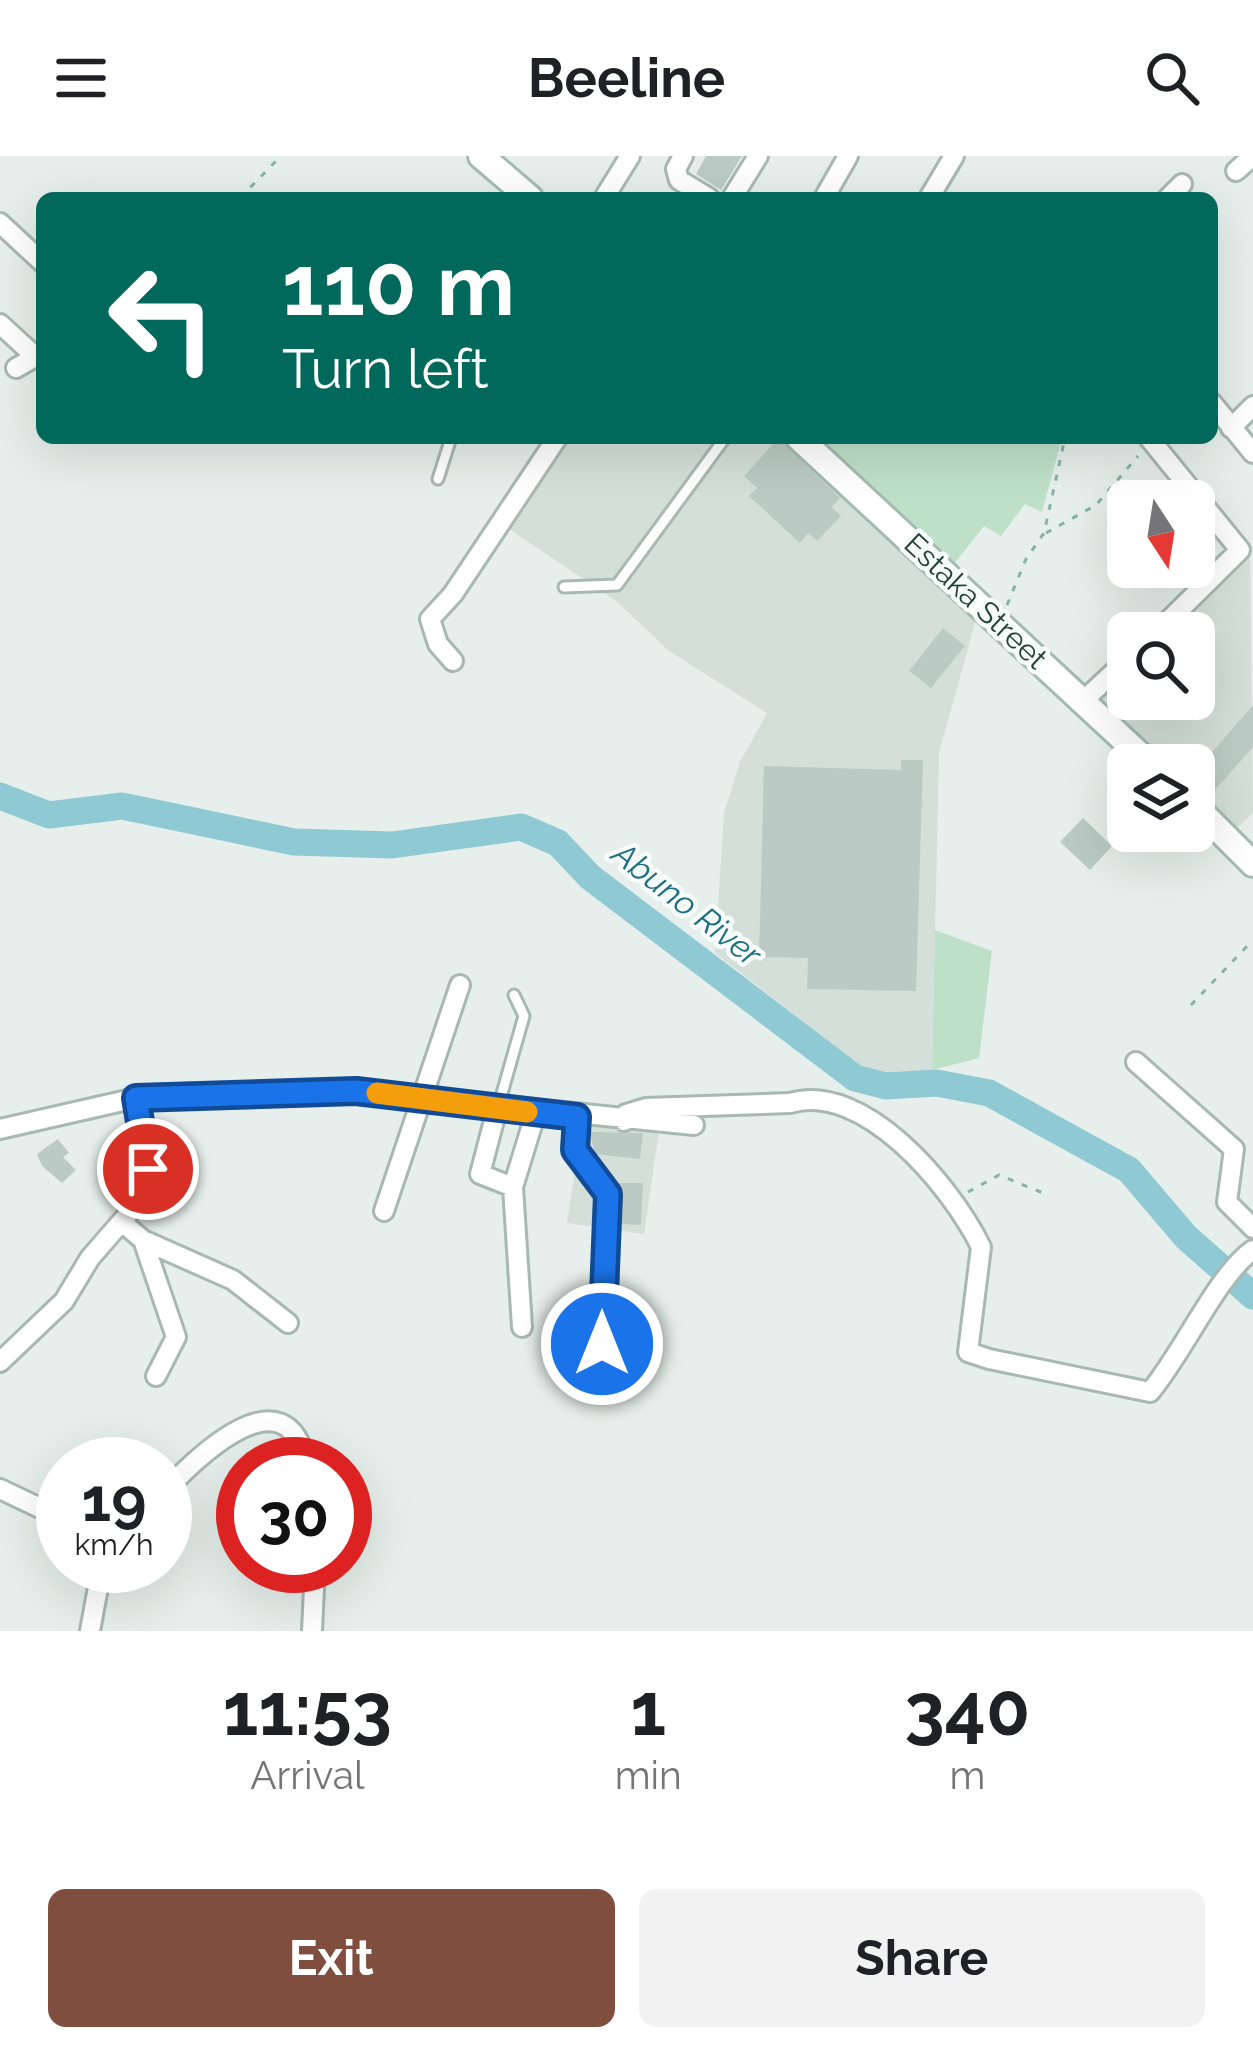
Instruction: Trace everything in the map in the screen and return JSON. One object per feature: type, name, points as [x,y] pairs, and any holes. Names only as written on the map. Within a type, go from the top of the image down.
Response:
[{"type":"street","points":[[481,156],[523,192]]},
{"type":"street","points":[[608,192],[630,156]]},
{"type":"street","points":[[683,156],[676,169],[679,180],[699,192]]},
{"type":"street","points":[[736,192],[758,156]]},
{"type":"street","points":[[827,192],[848,156]]},
{"type":"street","points":[[933,192],[955,156]]},
{"type":"street","points":[[1237,171],[1253,156]]},
{"type":"street","points":[[0,223],[36,256]]},
{"type":"street","points":[[0,324],[36,354]]},
{"type":"street","points":[[16,368],[36,358]]},
{"type":"street","points":[[1231,428],[1253,406]]},
{"type":"street","points":[[1218,412],[1253,453]]},
{"type":"street","points":[[453,662],[438,644],[430,619],[453,594],[553,444]]},
{"type":"street","name":"Estaka Street","points":[[806,444],[1129,744]]},
{"type":"street","points":[[1153,444],[1240,550],[1177,612]]},
{"type":"street","points":[[1083,700],[1107,678]]},
{"type":"street","points":[[1215,826],[1253,864]]},
{"type":"street","points":[[384,1211],[460,985]]},
{"type":"street","points":[[1136,1062],[1234,1149],[1227,1202],[1253,1228]]},
{"type":"street","points":[[0,1129],[136,1098],[356,1091],[497,1109],[694,1125]]},
{"type":"street","points":[[623,1121],[626,1114],[646,1108],[790,1103],[808,1096],[827,1099],[905,1142],[981,1247],[968,1352],[977,1356],[1150,1391],[1181,1356],[1237,1263],[1253,1250]]},
{"type":"street","points":[[0,1362],[64,1301],[90,1258],[149,1190],[136,1098]]},
{"type":"street","points":[[497,1109],[480,1174],[513,1187]]},
{"type":"street","points":[[522,1327],[513,1187],[536,1112]]},
{"type":"street","points":[[577,1117],[575,1150],[608,1194],[602,1344]]},
{"type":"street","points":[[123,1223],[143,1240],[233,1280],[288,1323]]},
{"type":"street","points":[[143,1240],[176,1337],[157,1376]]},
{"type":"street","points":[[223,1437],[258,1420],[283,1426],[296,1437]]},
{"type":"street","points":[[192,1466],[216,1443]]},
{"type":"street","points":[[0,1490],[36,1507]]},
{"type":"street","points":[[90,1631],[97,1593]]},
{"type":"street","points":[[312,1631],[314,1593]]},
{"type":"lane","points":[[438,479],[449,444]]},
{"type":"lane","points":[[564,587],[617,585],[721,444]]},
{"type":"lane","points":[[497,1109],[524,1016],[514,995]]},
{"type":"path","points":[[246,192],[281,156]]},
{"type":"path","points":[[1000,623],[1026,559],[1044,533],[1064,444]]},
{"type":"path","points":[[1044,533],[1096,505],[1118,485],[1146,444]]},
{"type":"path","points":[[1191,1005],[1253,940]]},
{"type":"path","points":[[950,1203],[998,1175],[1048,1196]]},
{"type":"shaded area","points":[[561,444],[785,444],[977,616],[939,753],[932,1070],[893,1077],[861,1066],[715,953],[724,813],[740,762],[767,713],[669,651],[616,601],[506,527]]},
{"type":"shaded area","points":[[1250,549],[1253,813],[1231,833],[1215,816],[1215,744],[1141,744],[1115,720],[1215,720],[1215,612],[1183,612],[1209,588],[1215,588],[1215,582]]},
{"type":"shaded area","points":[[1107,685],[1107,713],[1092,699]]},
{"type":"shaded area","points":[[583,1120],[659,1131],[644,1234],[567,1223]]},
{"type":"green space","points":[[819,444],[1060,444],[1042,512],[1025,504],[1001,536],[984,526],[954,564]]},
{"type":"green space","points":[[935,930],[992,951],[979,1058],[932,1070]]},
{"type":"building","points":[[706,156],[742,156],[721,190],[696,174]]},
{"type":"building","points":[[773,444],[784,444],[840,498],[832,507],[841,516],[817,541],[808,533],[800,543],[749,496],[757,488],[744,476]]},
{"type":"building","points":[[943,628],[965,646],[931,688],[909,671]]},
{"type":"building","points":[[1253,705],[1253,747],[1215,790],[1215,749]]},
{"type":"building","points":[[901,760],[923,760],[916,991],[807,989],[808,958],[759,957],[764,766],[901,770]]},
{"type":"building","points":[[1083,818],[1107,841],[1107,851],[1090,870],[1060,842]]},
{"type":"building","points":[[590,1132],[643,1133],[640,1159],[595,1154]]},
{"type":"building","points":[[58,1139],[69,1153],[63,1157],[76,1170],[62,1183],[42,1166],[37,1154]]},
{"type":"building","points":[[616,1183],[643,1183],[641,1225],[620,1224]]},
{"type":"waterway","name":"Abuno River","points":[[0,796],[49,815],[122,806],[294,842],[392,845],[521,827],[558,843],[590,877],[855,1078],[886,1086],[937,1083],[989,1093],[1129,1170],[1186,1237],[1253,1296]]},
{"type":"slow traffic","points":[[377,1093],[527,1112]]},
{"type":"route","points":[[148,1169],[136,1098],[356,1091],[577,1117],[575,1150],[608,1194],[602,1344]]}]
